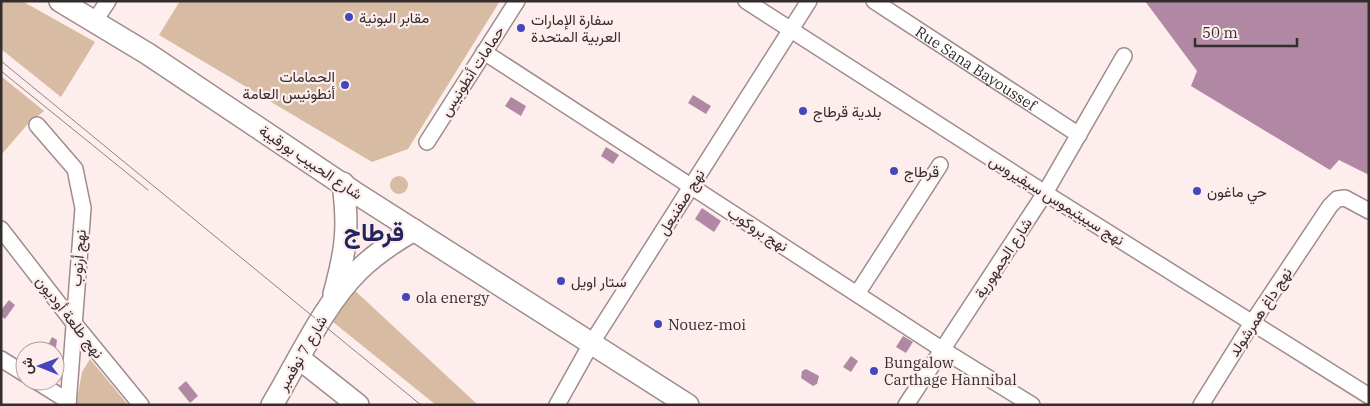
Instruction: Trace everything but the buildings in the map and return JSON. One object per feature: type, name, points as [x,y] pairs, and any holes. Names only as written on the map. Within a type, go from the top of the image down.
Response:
[{"type":"main road","name":"شارع الحبيب بورقيبة","points":[[60,1],[148,54],[414,230],[688,405]]},
{"type":"main road","name":"شارع 7 نوفمبر","points":[[332,301],[345,256],[347,225],[343,183]]},
{"type":"main road","name":"شارع 7 نوفمبر","points":[[272,405],[332,301],[359,270],[392,243],[414,230]]},
{"type":"main road","points":[[300,359],[358,405]]},
{"type":"street","points":[[94,22],[108,1]]},
{"type":"street","name":"حمامات أنطونيس","points":[[426,142],[517,1]]},
{"type":"street","name":"نهج سيبتيموس سيفيروس","points":[[746,1],[1044,193],[1369,396]]},
{"type":"street","name":"نهج صفنبعل","points":[[557,405],[591,344],[809,1]]},
{"type":"street","name":"Rue Sana Bayoussef","points":[[874,1],[1079,136]]},
{"type":"street","name":"نهج بروكوب","points":[[484,52],[1032,405]]},
{"type":"street","name":"شارع الجمهورية","points":[[906,405],[944,350],[1044,193],[1124,56]]},
{"type":"street","name":"نهج أرنوب","points":[[37,125],[75,170],[83,208],[68,403]]},
{"type":"street","points":[[857,294],[940,164]]},
{"type":"street","name":"نهج داغ همرشولد","points":[[1201,405],[1252,322],[1330,206],[1337,200],[1345,198],[1369,211]]},
{"type":"street","name":"نهج طلعة أوديون","points":[[1,229],[73,322],[141,405]]},
{"type":"street","points":[[1,359],[15,368]]},
{"type":"street","points":[[51,391],[68,403]]},
{"type":"shaded area","points":[[1,1],[22,1],[95,42],[61,97],[1,49]]},
{"type":"shaded area","name":"الحمامات أنطونيس العامة","points":[[180,1],[500,1],[408,149],[372,162],[159,35]]},
{"type":"shaded area","points":[[1145,1],[1369,1],[1369,175],[1339,160],[1330,170],[1191,86],[1197,71]]},
{"type":"shaded area","points":[[1,76],[44,111],[27,125],[1,155]]},
{"type":"shaded area","points":[[693,95],[711,106],[706,114],[688,103]]},
{"type":"shaded area","points":[[511,97],[526,106],[521,116],[505,106]]},
{"type":"shaded area","points":[[606,147],[619,155],[613,164],[601,156]]},
{"type":"shaded area","points":[[399,176],[405,179],[408,185],[405,191],[399,194],[393,191],[390,185],[393,179]]},
{"type":"shaded area","points":[[702,208],[721,221],[714,232],[695,219]]},
{"type":"shaded area","points":[[351,287],[478,405],[436,405],[328,318]]},
{"type":"shaded area","points":[[9,300],[15,305],[5,319],[1,316],[1,310]]},
{"type":"shaded area","points":[[903,336],[913,342],[906,353],[896,347]]},
{"type":"shaded area","points":[[52,337],[57,340],[57,341],[50,341]]},
{"type":"shaded area","points":[[851,356],[858,361],[851,372],[843,367]]},
{"type":"shaded area","points":[[90,359],[128,405],[76,405],[82,372]]},
{"type":"shaded area","points":[[806,369],[819,376],[817,384],[813,386],[801,378],[802,371]]},
{"type":"shaded area","points":[[186,381],[198,396],[190,403],[178,388]]},
{"type":"tram line","points":[[1,61],[421,405]]},
{"type":"tram line","points":[[1,71],[148,190]]},
{"type":"place","name":"مقابر البونية","points":[[349,17]]},
{"type":"place","name":"سفارة الإمارات العربية المتحدة","points":[[521,28]]},
{"type":"place","name":"الحمامات أنطونيس العامة","points":[[345,85]]},
{"type":"place","name":"بلدية قرطاج","points":[[803,111]]},
{"type":"place","name":"قرطاج","points":[[894,171]]},
{"type":"place","name":"حي ماغون","points":[[1197,191]]},
{"type":"place","name":"ستار اويل","points":[[561,281]]},
{"type":"place","name":"ola energy","points":[[406,297]]},
{"type":"place","name":"Nouez-moi","points":[[658,324]]},
{"type":"place","name":"Bungalow Carthage Hannibal","points":[[874,371]]},
{"type":"district","name":"قرطاج","points":[[374,231]]}]
